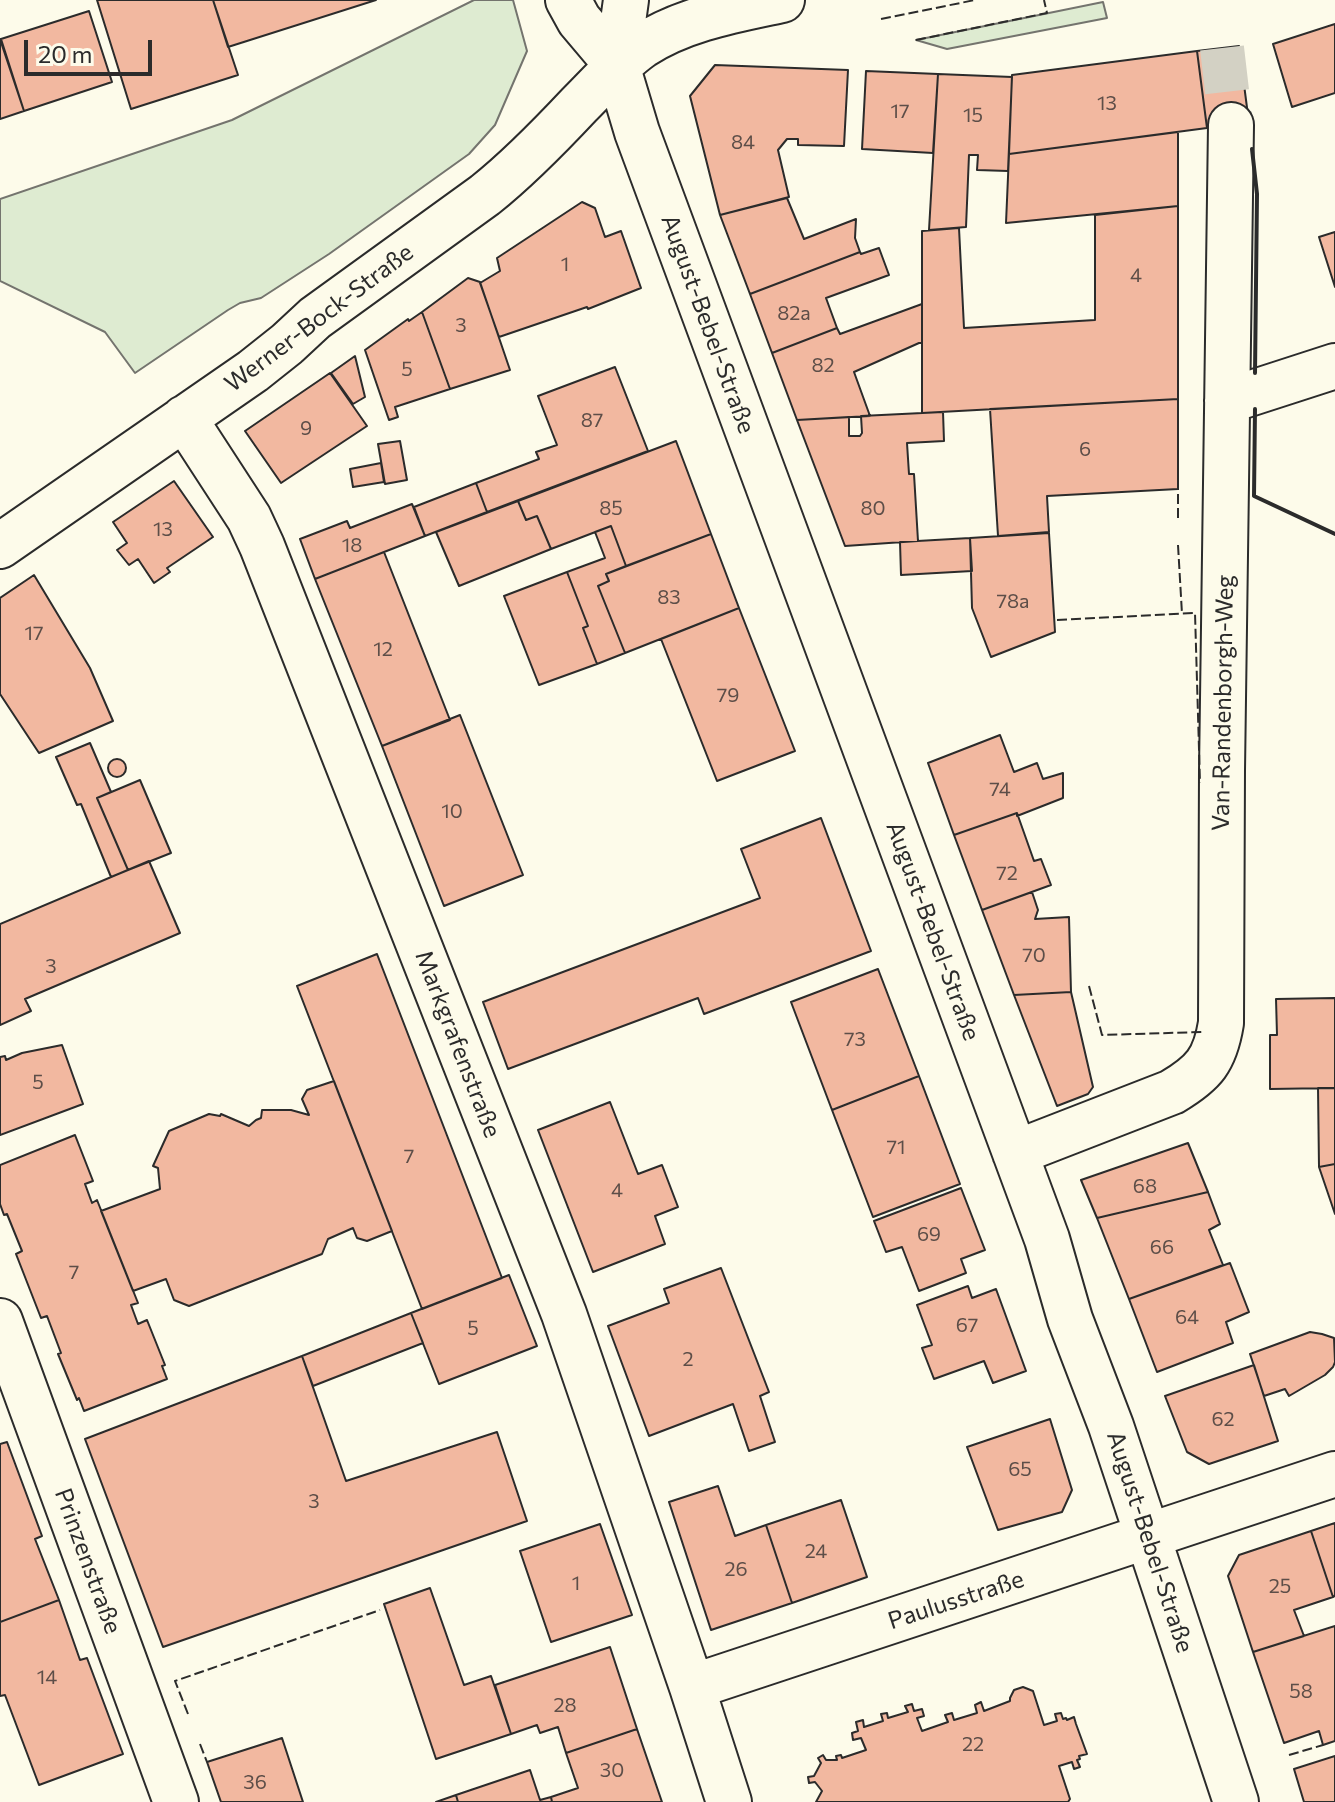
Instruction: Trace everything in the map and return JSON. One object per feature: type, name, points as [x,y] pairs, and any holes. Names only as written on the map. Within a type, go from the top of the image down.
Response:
[{"type":"street","name":"August-Bebel-Straße","points":[[568,0],[579,20],[617,65],[637,132],[1047,1239],[1070,1319],[1111,1426],[1236,1802]]},
{"type":"street","name":"August-Bebel-Straße","points":[[617,65],[626,0]]},
{"type":"street","name":"Werner-Bock-Straße","points":[[0,546],[253,371],[315,318],[464,211],[505,179],[617,65],[642,46],[689,23],[782,0]]},
{"type":"street","name":"Van-Randenborgh-Weg","points":[[1015,1153],[1172,1092],[1192,1080],[1208,1063],[1217,1045],[1221,1023],[1231,125]]},
{"type":"street","points":[[1227,401],[1335,366]]},
{"type":"street","name":"Markgrafenstraße","points":[[184,418],[249,518],[262,546],[564,1314],[692,1687]]},
{"type":"street","name":"Prinzenstraße","points":[[0,1321],[176,1802]]},
{"type":"street","name":"Paulusstraße","points":[[692,1687],[1335,1474]]},
{"type":"street","points":[[692,1687],[729,1802]]},
{"type":"green space","points":[[474,0],[513,0],[527,51],[495,125],[469,154],[329,254],[261,298],[240,303],[228,310],[135,373],[105,332],[0,281],[0,199],[232,120]]},
{"type":"green space","points":[[1103,2],[1107,18],[947,49],[916,40]]},
{"type":"building","points":[[97,0],[213,0],[238,75],[131,109]]},
{"type":"building","points":[[213,0],[376,0],[228,47]]},
{"type":"building","points":[[89,11],[112,82],[24,111],[1,39]]},
{"type":"building","points":[[1335,24],[1335,93],[1292,107],[1273,44]]},
{"type":"building","points":[[0,39],[24,111],[0,119]]},
{"type":"building","points":[[1239,46],[1249,123],[1207,128],[1197,51]]},
{"type":"building","points":[[1197,51],[1207,128],[1009,154],[1012,75]]},
{"type":"building","points":[[715,65],[848,70],[844,146],[798,145],[798,139],[787,139],[778,150],[789,197],[720,215],[690,96]]},
{"type":"building","points":[[866,71],[938,74],[933,153],[862,149]]},
{"type":"building","points":[[938,74],[1012,77],[1008,171],[977,170],[978,155],[969,155],[966,227],[929,230]]},
{"type":"building","points":[[1178,132],[1178,206],[1006,223],[1009,154]]},
{"type":"building","points":[[787,198],[804,239],[856,219],[855,238],[860,252],[750,294],[720,215]]},
{"type":"building","points":[[582,202],[595,208],[605,237],[621,231],[641,288],[588,309],[499,337],[480,283],[500,271],[497,258]]},
{"type":"building","points":[[1178,206],[1178,399],[922,413],[922,231],[959,228],[964,328],[1095,320],[1095,215]]},
{"type":"building","points":[[1335,232],[1335,287],[1319,237]]},
{"type":"building","points":[[879,248],[889,275],[826,298],[837,328],[772,353],[750,294],[860,252]]},
{"type":"building","points":[[468,278],[480,282],[510,370],[450,389],[422,312]]},
{"type":"building","points":[[922,304],[922,343],[854,372],[870,416],[797,420],[772,353],[837,328],[840,334]]},
{"type":"building","points":[[422,312],[450,389],[395,407],[398,417],[389,420],[365,350]]},
{"type":"building","points":[[355,356],[365,397],[353,404],[331,373]]},
{"type":"building","points":[[615,367],[648,451],[487,512],[476,483],[539,459],[536,452],[557,445],[538,396]]},
{"type":"building","points":[[330,373],[367,426],[281,483],[245,431]]},
{"type":"building","points":[[1178,399],[1178,489],[1047,496],[1049,532],[998,536],[990,409]]},
{"type":"building","points":[[943,412],[944,441],[907,443],[909,474],[914,474],[918,541],[845,546],[797,420],[849,417],[849,436],[860,436],[861,416]]},
{"type":"building","points":[[400,441],[407,480],[385,484],[378,444]]},
{"type":"building","points":[[676,441],[711,534],[626,566],[611,526],[551,549],[537,516],[526,520],[518,501]]},
{"type":"building","points":[[381,463],[384,482],[353,487],[350,469]]},
{"type":"building","points":[[174,481],[213,537],[167,568],[170,572],[154,583],[138,559],[129,565],[117,550],[127,543],[113,522]]},
{"type":"building","points":[[476,483],[487,512],[425,536],[414,507]]},
{"type":"building","points":[[518,501],[526,520],[537,516],[551,549],[459,586],[436,532]]},
{"type":"building","points":[[412,504],[425,536],[315,579],[300,539],[347,521],[350,528]]},
{"type":"building","points":[[611,526],[626,566],[606,574],[609,581],[598,586],[625,653],[597,664],[583,628],[588,626],[567,572],[605,558],[595,532]]},
{"type":"building","points":[[1049,533],[1055,632],[991,657],[972,608],[970,538]]},
{"type":"building","points":[[711,534],[739,608],[625,653],[598,586],[609,581],[606,574]]},
{"type":"building","points":[[970,538],[972,571],[901,575],[900,542]]},
{"type":"building","points":[[384,552],[450,720],[382,746],[315,579]]},
{"type":"building","points":[[567,572],[588,626],[583,628],[597,664],[539,685],[504,596]]},
{"type":"building","points":[[34,575],[90,668],[113,721],[39,753],[0,694],[0,598]]},
{"type":"building","points":[[739,608],[795,751],[717,781],[661,639]]},
{"type":"building","points":[[460,715],[523,875],[444,906],[382,746]]},
{"type":"building","points":[[1000,735],[1014,772],[1037,763],[1043,779],[1063,773],[1063,798],[954,835],[928,763]]},
{"type":"building","points":[[90,743],[111,792],[97,798],[128,870],[111,877],[81,804],[77,805],[56,757]]},
{"type":"building","points":[[117,759],[126,768],[117,777],[108,768]]},
{"type":"building","points":[[140,780],[171,853],[128,870],[97,798]]},
{"type":"building","points":[[1017,813],[1034,861],[1041,859],[1051,885],[982,910],[954,835]]},
{"type":"building","points":[[821,818],[871,951],[704,1014],[698,998],[508,1069],[483,1002],[760,898],[741,849]]},
{"type":"building","points":[[149,861],[180,933],[25,999],[31,1011],[0,1025],[0,924]]},
{"type":"building","points":[[1032,892],[1038,910],[1035,919],[1069,917],[1071,992],[1014,995],[982,910]]},
{"type":"building","points":[[377,954],[502,1278],[422,1309],[297,986]]},
{"type":"building","points":[[878,969],[919,1076],[832,1110],[791,1002]]},
{"type":"building","points":[[1071,992],[1093,1087],[1088,1094],[1057,1106],[1014,995]]},
{"type":"building","points":[[1335,998],[1335,1088],[1270,1089],[1270,1035],[1277,1035],[1276,999]]},
{"type":"building","points":[[62,1045],[83,1104],[0,1135],[0,1057],[5,1056],[6,1060],[22,1053]]},
{"type":"building","points":[[919,1076],[960,1184],[873,1217],[832,1110]]},
{"type":"building","points":[[334,1081],[392,1231],[367,1241],[357,1238],[353,1228],[328,1239],[322,1254],[189,1306],[174,1300],[166,1279],[133,1291],[101,1211],[160,1189],[158,1168],[153,1166],[169,1131],[209,1114],[221,1114],[249,1126],[261,1118],[262,1110],[291,1110],[309,1115],[302,1099],[307,1090]]},
{"type":"building","points":[[1318,1088],[1335,1088],[1335,1164],[1319,1167]]},
{"type":"building","points":[[610,1102],[638,1174],[662,1165],[678,1207],[655,1216],[665,1244],[593,1272],[538,1130]]},
{"type":"building","points":[[75,1135],[93,1181],[85,1184],[92,1203],[97,1200],[138,1303],[131,1305],[138,1324],[147,1320],[165,1365],[162,1366],[167,1379],[84,1411],[58,1354],[61,1353],[47,1316],[41,1318],[16,1254],[22,1251],[0,1204],[0,1165]]},
{"type":"building","points":[[1188,1143],[1208,1192],[1097,1218],[1081,1180]]},
{"type":"building","points":[[1335,1164],[1335,1214],[1319,1167]]},
{"type":"building","points":[[961,1188],[985,1250],[961,1259],[966,1273],[919,1291],[902,1247],[886,1252],[874,1221]]},
{"type":"building","points":[[1208,1192],[1220,1224],[1209,1230],[1223,1265],[1129,1299],[1097,1218]]},
{"type":"building","points":[[1230,1263],[1249,1312],[1226,1322],[1233,1343],[1157,1372],[1129,1299]]},
{"type":"building","points":[[721,1268],[769,1392],[760,1396],[775,1442],[749,1451],[733,1404],[649,1436],[608,1326],[669,1303],[664,1289]]},
{"type":"building","points":[[509,1275],[537,1346],[439,1384],[411,1313]]},
{"type":"building","points":[[968,1286],[972,1298],[996,1289],[1026,1371],[993,1383],[984,1361],[934,1379],[922,1348],[932,1345],[917,1305]]},
{"type":"building","points":[[411,1313],[423,1343],[313,1386],[302,1356]]},
{"type":"building","points":[[1310,1332],[1334,1338],[1333,1367],[1289,1396],[1285,1389],[1264,1396],[1250,1354]]},
{"type":"building","points":[[302,1356],[346,1481],[497,1432],[527,1521],[163,1647],[85,1439]]},
{"type":"building","points":[[1254,1365],[1278,1441],[1209,1464],[1187,1452],[1165,1396]]},
{"type":"building","points":[[1050,1419],[1072,1490],[1062,1512],[998,1530],[967,1447]]},
{"type":"building","points":[[7,1442],[42,1536],[35,1539],[59,1600],[0,1622],[0,1444]]},
{"type":"building","points":[[718,1486],[735,1536],[766,1525],[792,1603],[711,1630],[669,1502]]},
{"type":"building","points":[[841,1500],[867,1577],[792,1603],[766,1525]]},
{"type":"building","points":[[1335,1523],[1335,1596],[1333,1597],[1311,1531]]},
{"type":"building","points":[[600,1524],[632,1615],[551,1642],[520,1551]]},
{"type":"building","points":[[1311,1531],[1333,1597],[1294,1610],[1304,1636],[1253,1652],[1228,1576],[1239,1555]]},
{"type":"building","points":[[430,1588],[464,1685],[491,1676],[511,1734],[436,1759],[384,1604]]},
{"type":"building","points":[[59,1600],[80,1660],[87,1658],[123,1754],[39,1785],[5,1695],[0,1696],[0,1622]]},
{"type":"building","points":[[1335,1626],[1335,1741],[1323,1745],[1319,1731],[1284,1743],[1253,1652]]},
{"type":"building","points":[[610,1647],[637,1729],[566,1753],[558,1727],[540,1733],[537,1725],[511,1734],[495,1685]]},
{"type":"building","points":[[1023,1687],[1033,1691],[1044,1725],[1057,1721],[1055,1714],[1061,1713],[1067,1720],[1074,1717],[1087,1754],[1079,1756],[1080,1767],[1074,1769],[1072,1762],[1059,1766],[1070,1799],[1068,1802],[816,1802],[822,1791],[815,1782],[809,1783],[808,1777],[814,1776],[821,1763],[818,1758],[823,1755],[826,1760],[837,1760],[836,1756],[841,1755],[842,1758],[866,1750],[861,1738],[853,1740],[852,1733],[858,1731],[856,1722],[863,1720],[864,1727],[883,1721],[881,1714],[887,1713],[888,1718],[908,1712],[905,1706],[912,1704],[914,1711],[922,1709],[924,1716],[917,1718],[922,1731],[948,1722],[945,1715],[952,1713],[954,1720],[977,1713],[975,1705],[981,1702],[984,1711],[1010,1701],[1014,1690]]},
{"type":"building","points":[[637,1729],[662,1802],[552,1802],[551,1797],[578,1788],[566,1753]]},
{"type":"building","points":[[282,1738],[303,1802],[221,1802],[207,1762]]},
{"type":"building","points":[[1335,1756],[1335,1802],[1304,1802],[1294,1769]]},
{"type":"building","points":[[530,1770],[540,1800],[551,1797],[552,1802],[458,1802],[456,1795]]},
{"type":"building","points":[[456,1795],[458,1802],[436,1802]]},
{"type":"tunnel","points":[[1222,48],[1231,125]]},
{"type":"fence","points":[[881,19],[975,0]]},
{"type":"fence","points":[[916,40],[1047,13],[1044,0]]},
{"type":"fence","points":[[1178,489],[1178,518]]},
{"type":"fence","points":[[1178,545],[1182,614]]},
{"type":"fence","points":[[1057,620],[1195,613],[1200,783]]},
{"type":"fence","points":[[1089,986],[1102,1035],[1202,1032]]},
{"type":"fence","points":[[188,1714],[175,1681],[380,1610]]},
{"type":"fence","points":[[200,1744],[207,1762]]},
{"type":"fence","points":[[1289,1755],[1323,1745]]},
{"type":"wall","points":[[1252,149],[1257,194],[1255,373]]},
{"type":"wall","points":[[1255,409],[1254,496],[1335,534]]}]
